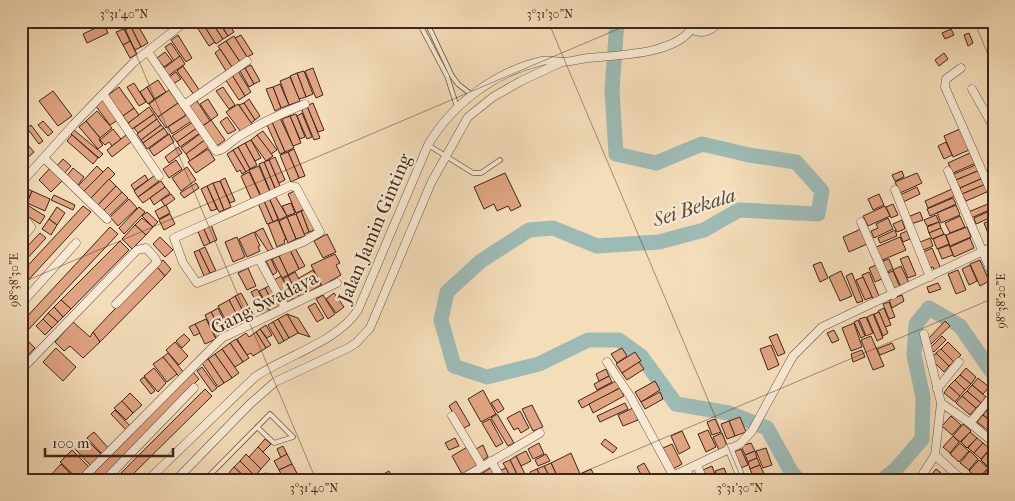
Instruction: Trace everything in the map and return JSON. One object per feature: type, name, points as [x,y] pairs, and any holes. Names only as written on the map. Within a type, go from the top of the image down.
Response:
[{"type":"street","points":[[21,183],[103,94],[148,52],[186,21]]},
{"type":"street","points":[[687,21],[692,28],[704,32],[714,28],[718,21]]},
{"type":"street","name":"Jalan Jamin Ginting","points":[[176,480],[250,404],[275,382],[348,348],[363,337],[370,328],[431,183],[468,117],[493,97],[562,62],[644,52],[674,43],[688,34],[692,28]]},
{"type":"street","points":[[148,52],[213,148],[218,151],[260,124],[305,104]]},
{"type":"street","name":"Jalan Jamin Ginting","points":[[148,480],[255,377],[275,363],[334,334],[351,321],[358,310],[428,145],[444,120],[472,95],[516,70],[544,60],[562,62]]},
{"type":"street","points":[[184,105],[247,61]]},
{"type":"street","points":[[961,68],[946,79],[945,87],[994,198]]},
{"type":"street","points":[[972,90],[994,128]]},
{"type":"street","points":[[103,94],[159,176]]},
{"type":"street","points":[[44,158],[108,219]]},
{"type":"street","points":[[948,171],[994,278]]},
{"type":"street","points":[[290,186],[296,186],[320,232],[303,242],[259,259],[197,283],[183,263],[174,238],[290,186]]},
{"type":"street","points":[[895,190],[930,277]]},
{"type":"street","points":[[21,214],[31,227],[21,240]]},
{"type":"street","points":[[861,222],[893,295]]},
{"type":"street","points":[[21,304],[76,243]]},
{"type":"street","points":[[664,480],[740,444],[752,431],[792,356],[822,327],[994,246]]},
{"type":"street","points":[[21,370],[137,250],[146,248],[155,258],[156,262],[116,304]]},
{"type":"street","points":[[259,259],[285,307]]},
{"type":"street","name":"Gang Swadaya","points":[[81,480],[222,338],[337,283]]},
{"type":"street","points":[[919,480],[935,456],[941,403],[924,334]]},
{"type":"street","points":[[607,362],[630,396],[673,475]]},
{"type":"street","points":[[937,389],[959,362]]},
{"type":"street","points":[[105,480],[194,388]]},
{"type":"street","points":[[970,422],[988,400]]},
{"type":"street","points":[[941,403],[970,422],[994,443]]},
{"type":"street","points":[[452,416],[482,466]]},
{"type":"street","points":[[460,480],[540,433]]},
{"type":"street","points":[[729,448],[742,480]]},
{"type":"street","points":[[935,456],[962,480]]},
{"type":"street","points":[[491,461],[502,480]]},
{"type":"street","points":[[697,465],[703,480]]},
{"type":"street","points":[[687,470],[690,480]]},
{"type":"street","points":[[258,480],[266,477],[271,480]]},
{"type":"lane","points":[[418,21],[451,85],[457,107]]},
{"type":"lane","points":[[426,21],[452,76],[458,84],[472,95]]},
{"type":"lane","points":[[425,32],[430,30]]},
{"type":"lane","points":[[428,145],[476,174],[481,173],[500,160]]},
{"type":"lane","points":[[205,480],[257,427],[270,414],[293,437],[274,443],[257,427]]},
{"type":"building","points":[[193,21],[201,21],[215,42],[209,46]]},
{"type":"building","points":[[201,21],[211,21],[223,39],[216,44]]},
{"type":"building","points":[[211,21],[218,21],[228,36],[223,39]]},
{"type":"building","points":[[219,21],[227,21],[234,32],[228,36]]},
{"type":"building","points":[[104,24],[108,33],[87,43],[83,34]]},
{"type":"building","points":[[137,24],[148,43],[141,47],[131,27]]},
{"type":"building","points":[[131,27],[141,47],[135,50],[125,30]]},
{"type":"building","points":[[124,29],[130,41],[123,45],[116,32]]},
{"type":"building","points":[[951,29],[954,35],[945,39],[942,33]]},
{"type":"building","points":[[969,33],[973,43],[968,46],[964,35]]},
{"type":"building","points":[[178,35],[192,58],[186,62],[171,40]]},
{"type":"building","points":[[241,35],[253,54],[247,57],[235,38]]},
{"type":"building","points":[[234,36],[247,57],[240,62],[226,41]]},
{"type":"building","points":[[130,41],[137,54],[130,58],[123,45]]},
{"type":"building","points":[[226,41],[240,62],[232,67],[218,46]]},
{"type":"building","points":[[171,43],[180,56],[174,61],[165,47]]},
{"type":"building","points":[[220,49],[232,67],[226,71],[215,53]]},
{"type":"building","points":[[165,52],[172,61],[164,67],[157,58]]},
{"type":"building","points":[[944,53],[948,59],[939,66],[935,60]]},
{"type":"building","points":[[180,56],[185,64],[168,76],[163,69]]},
{"type":"building","points":[[251,65],[260,81],[254,84],[245,68]]},
{"type":"building","points":[[183,66],[200,91],[194,95],[177,71]]},
{"type":"building","points":[[245,68],[254,84],[249,87],[240,71]]},
{"type":"building","points":[[313,68],[323,95],[316,98],[305,71]]},
{"type":"building","points":[[238,71],[251,92],[245,96],[232,75]]},
{"type":"building","points":[[304,71],[313,94],[306,97],[297,73]]},
{"type":"building","points":[[176,72],[181,79],[173,84],[169,77]]},
{"type":"building","points":[[297,73],[306,97],[299,99],[290,76]]},
{"type":"building","points":[[232,75],[245,96],[239,100],[225,79]]},
{"type":"building","points":[[290,77],[300,101],[289,105],[280,81]]},
{"type":"building","points":[[158,80],[166,92],[154,99],[147,87]]},
{"type":"building","points":[[134,83],[146,102],[139,106],[127,87]]},
{"type":"building","points":[[280,84],[289,105],[281,108],[273,87]]},
{"type":"building","points":[[119,87],[134,108],[123,116],[108,95]]},
{"type":"building","points":[[147,87],[154,99],[148,104],[140,92]]},
{"type":"building","points":[[223,87],[235,105],[229,109],[216,91]]},
{"type":"building","points":[[273,87],[281,108],[275,111],[266,89]]},
{"type":"building","points":[[169,90],[178,103],[158,117],[149,104]]},
{"type":"building","points":[[53,91],[72,116],[58,126],[39,101]]},
{"type":"building","points":[[208,99],[218,115],[211,120],[200,104]]},
{"type":"building","points":[[249,99],[260,116],[255,120],[244,103]]},
{"type":"building","points":[[103,100],[118,120],[110,125],[95,105]]},
{"type":"building","points":[[197,101],[210,121],[202,126],[189,106]]},
{"type":"building","points":[[178,103],[186,115],[166,128],[158,117]]},
{"type":"building","points":[[244,103],[255,120],[251,123],[239,105]]},
{"type":"building","points":[[313,103],[324,130],[318,132],[307,106]]},
{"type":"building","points":[[238,104],[252,124],[241,132],[226,112]]},
{"type":"building","points":[[307,106],[320,138],[314,140],[301,108]]},
{"type":"building","points":[[149,107],[154,114],[132,129],[128,123]]},
{"type":"building","points":[[134,108],[139,115],[128,123],[123,116]]},
{"type":"building","points":[[97,111],[112,128],[100,138],[86,121]]},
{"type":"building","points":[[302,113],[312,137],[307,139],[297,116]]},
{"type":"building","points":[[154,114],[157,119],[138,133],[134,128]]},
{"type":"building","points":[[188,114],[193,120],[172,134],[168,127]]},
{"type":"building","points":[[296,114],[305,137],[300,139],[290,116]]},
{"type":"building","points":[[290,116],[301,143],[293,146],[282,119]]},
{"type":"building","points":[[227,117],[236,130],[228,134],[220,122]]},
{"type":"building","points":[[280,118],[294,148],[285,152],[272,122]]},
{"type":"building","points":[[157,119],[161,125],[141,140],[137,134]]},
{"type":"building","points":[[211,120],[225,140],[217,146],[203,126]]},
{"type":"building","points":[[43,121],[53,132],[48,136],[38,125]]},
{"type":"building","points":[[86,121],[100,138],[99,140],[103,145],[98,149],[79,127]]},
{"type":"building","points":[[193,122],[197,128],[177,142],[172,136]]},
{"type":"building","points":[[272,122],[285,152],[280,154],[267,125]]},
{"type":"building","points":[[31,125],[43,141],[39,144],[27,128]]},
{"type":"building","points":[[161,125],[164,128],[143,143],[141,140]]},
{"type":"building","points":[[164,128],[168,134],[147,149],[143,143]]},
{"type":"building","points":[[197,128],[200,133],[180,147],[177,142]]},
{"type":"building","points":[[113,129],[121,139],[112,146],[109,142],[105,145],[100,140]]},
{"type":"building","points":[[960,129],[969,150],[953,157],[944,136]]},
{"type":"building","points":[[74,130],[103,154],[99,158],[71,134]]},
{"type":"building","points":[[263,131],[277,150],[271,154],[257,135]]},
{"type":"building","points":[[201,133],[206,139],[186,154],[181,148]]},
{"type":"building","points":[[169,134],[174,142],[154,156],[149,149]]},
{"type":"building","points":[[72,135],[98,158],[93,164],[67,141]]},
{"type":"building","points":[[126,135],[131,142],[112,157],[107,150]]},
{"type":"building","points":[[257,135],[273,156],[266,161],[251,140]]},
{"type":"building","points":[[21,137],[34,152],[25,160],[21,155]]},
{"type":"building","points":[[206,139],[211,145],[190,161],[186,154]]},
{"type":"building","points":[[251,140],[261,158],[255,161],[245,143]]},
{"type":"building","points":[[946,142],[952,155],[944,159],[938,146]]},
{"type":"building","points":[[245,143],[257,165],[250,169],[238,147]]},
{"type":"building","points":[[178,147],[182,153],[169,163],[165,157]]},
{"type":"building","points":[[238,147],[250,169],[246,172],[233,150]]},
{"type":"building","points":[[208,149],[215,160],[196,173],[188,162]]},
{"type":"building","points":[[294,149],[305,176],[299,178],[288,152]]},
{"type":"building","points":[[233,150],[246,172],[242,174],[240,170],[237,172],[227,154]]},
{"type":"building","points":[[288,152],[299,178],[291,182],[280,155]]},
{"type":"building","points":[[972,152],[976,163],[953,173],[948,163]]},
{"type":"building","points":[[275,157],[285,180],[279,183],[269,160]]},
{"type":"building","points":[[63,159],[71,166],[63,175],[55,168]]},
{"type":"building","points":[[176,160],[182,169],[169,178],[163,169]]},
{"type":"building","points":[[269,160],[280,186],[275,188],[264,162]]},
{"type":"building","points":[[264,162],[276,191],[271,193],[259,164]]},
{"type":"building","points":[[978,164],[980,170],[956,180],[954,174]]},
{"type":"building","points":[[52,166],[64,179],[51,192],[39,180]]},
{"type":"building","points":[[97,166],[103,172],[83,192],[78,186]]},
{"type":"building","points":[[259,166],[270,192],[261,196],[249,170]]},
{"type":"building","points":[[108,167],[115,174],[90,199],[83,192]]},
{"type":"building","points":[[187,167],[196,180],[181,191],[172,178]]},
{"type":"building","points":[[73,168],[84,177],[77,186],[66,177]]},
{"type":"building","points":[[980,170],[983,178],[960,188],[956,180]]},
{"type":"building","points":[[902,171],[904,177],[895,181],[892,175]]},
{"type":"building","points":[[249,172],[261,197],[252,201],[241,176]]},
{"type":"building","points":[[505,173],[521,206],[511,211],[508,206],[497,211],[494,204],[484,209],[474,187]]},
{"type":"building","points":[[917,173],[922,183],[900,193],[895,182]]},
{"type":"building","points":[[145,175],[148,180],[134,190],[131,185]]},
{"type":"building","points":[[155,175],[159,181],[138,197],[134,191]]},
{"type":"building","points":[[225,178],[235,201],[230,203],[220,181]]},
{"type":"building","points":[[983,178],[986,184],[962,194],[960,188]]},
{"type":"building","points":[[109,179],[116,186],[97,206],[90,199]]},
{"type":"building","points":[[161,181],[165,187],[143,203],[138,197]]},
{"type":"building","points":[[220,181],[231,207],[224,210],[213,183]]},
{"type":"building","points":[[196,183],[199,188],[184,198],[180,193]]},
{"type":"building","points":[[213,183],[224,210],[219,212],[207,186]]},
{"type":"building","points":[[986,184],[989,191],[966,201],[962,194]]},
{"type":"building","points":[[116,186],[122,192],[103,211],[97,206]]},
{"type":"building","points":[[207,186],[217,209],[211,211],[201,189]]},
{"type":"building","points":[[23,187],[32,191],[27,203],[21,201]]},
{"type":"building","points":[[165,187],[170,193],[154,205],[150,198]]},
{"type":"building","points":[[917,187],[920,194],[903,202],[900,195]]},
{"type":"building","points":[[299,189],[307,208],[296,213],[288,194]]},
{"type":"building","points":[[952,189],[955,196],[928,208],[925,201]]},
{"type":"building","points":[[32,191],[50,199],[45,211],[27,203]]},
{"type":"building","points":[[122,192],[128,198],[108,217],[103,211]]},
{"type":"building","points":[[171,194],[175,199],[165,206],[161,200]]},
{"type":"building","points":[[879,194],[884,205],[873,210],[868,199]]},
{"type":"building","points":[[54,195],[75,205],[73,210],[51,200]]},
{"type":"building","points":[[275,196],[287,216],[279,220],[269,198]]},
{"type":"building","points":[[269,198],[278,219],[273,222],[264,201]]},
{"type":"building","points":[[953,198],[956,204],[930,216],[927,209]]},
{"type":"building","points":[[129,199],[137,208],[118,226],[110,217]]},
{"type":"building","points":[[264,201],[273,222],[267,224],[258,203]]},
{"type":"building","points":[[993,202],[994,208],[971,218],[968,212]]},
{"type":"building","points":[[24,203],[45,216],[40,224],[21,212]]},
{"type":"building","points":[[291,203],[295,213],[287,216],[282,206]]},
{"type":"building","points":[[893,204],[898,215],[891,218],[886,207]]},
{"type":"building","points":[[166,205],[170,213],[159,219],[155,211]]},
{"type":"building","points":[[956,205],[960,215],[941,223],[937,213]]},
{"type":"building","points":[[83,206],[91,212],[21,288],[21,273]]},
{"type":"building","points":[[885,206],[890,216],[868,226],[863,216]]},
{"type":"building","points":[[57,207],[65,213],[57,225],[49,219]]},
{"type":"building","points":[[139,207],[145,212],[124,234],[119,228]]},
{"type":"building","points":[[308,208],[317,229],[309,232],[301,211]]},
{"type":"building","points":[[994,209],[994,216],[976,224],[974,218]]},
{"type":"building","points":[[301,211],[309,232],[304,234],[296,214]]},
{"type":"building","points":[[147,212],[158,222],[153,227],[142,216]]},
{"type":"building","points":[[920,212],[923,220],[911,224],[908,217]]},
{"type":"building","points":[[170,214],[175,224],[164,230],[159,220]]},
{"type":"building","points":[[296,214],[305,236],[296,239],[287,217]]},
{"type":"building","points":[[936,215],[939,222],[927,226],[924,220]]},
{"type":"building","points":[[960,216],[965,227],[950,233],[945,223]]},
{"type":"building","points":[[287,217],[296,239],[288,243],[279,221]]},
{"type":"building","points":[[142,218],[153,227],[146,235],[135,225]]},
{"type":"building","points":[[888,218],[893,229],[874,238],[871,231],[878,228],[876,224]]},
{"type":"building","points":[[49,219],[57,225],[51,235],[42,229]]},
{"type":"building","points":[[994,219],[994,230],[988,233],[984,223]]},
{"type":"building","points":[[278,220],[286,239],[284,240],[285,243],[277,247],[268,224]]},
{"type":"building","points":[[902,220],[905,229],[897,232],[893,224]]},
{"type":"building","points":[[210,222],[217,240],[210,243],[202,225]]},
{"type":"building","points":[[939,222],[941,228],[929,233],[927,227]]},
{"type":"building","points":[[135,225],[146,235],[132,249],[122,239]]},
{"type":"building","points":[[202,225],[210,243],[204,246],[196,227]]},
{"type":"building","points":[[110,227],[118,234],[29,329],[22,322]]},
{"type":"building","points":[[967,227],[971,237],[950,246],[946,235]]},
{"type":"building","points":[[263,228],[273,249],[268,251],[255,232]]},
{"type":"building","points":[[941,228],[944,234],[932,239],[929,233]]},
{"type":"building","points":[[861,229],[867,244],[849,252],[843,237]]},
{"type":"building","points":[[895,230],[897,236],[880,243],[878,238]]},
{"type":"building","points":[[907,231],[910,239],[903,242],[900,234]]},
{"type":"building","points":[[254,232],[260,246],[258,247],[260,251],[247,257],[239,239]]},
{"type":"building","points":[[40,233],[46,238],[24,262],[21,253]]},
{"type":"building","points":[[327,234],[336,252],[323,258],[314,241]]},
{"type":"building","points":[[945,234],[949,244],[937,249],[933,239]]},
{"type":"building","points":[[160,237],[173,250],[165,257],[153,244]]},
{"type":"building","points":[[237,237],[245,257],[233,262],[225,242]]},
{"type":"building","points":[[900,237],[906,250],[880,261],[874,248]]},
{"type":"building","points":[[930,238],[933,246],[921,251],[918,243]]},
{"type":"building","points":[[970,238],[974,248],[954,257],[950,247]]},
{"type":"building","points":[[120,241],[129,250],[71,309],[61,300]]},
{"type":"building","points":[[949,245],[953,255],[942,259],[938,249]]},
{"type":"building","points":[[205,247],[216,271],[210,273],[199,250]]},
{"type":"building","points":[[295,248],[305,266],[299,269],[290,250]]},
{"type":"building","points":[[932,248],[941,269],[935,271],[933,267],[928,269],[921,253]]},
{"type":"building","points":[[199,250],[210,273],[204,276],[194,252]]},
{"type":"building","points":[[290,250],[299,269],[288,275],[279,256]]},
{"type":"building","points":[[335,254],[340,263],[336,265],[341,275],[322,286],[311,265]]},
{"type":"building","points":[[279,256],[288,275],[282,278],[272,259]]},
{"type":"building","points":[[908,256],[916,275],[908,278],[900,259]]},
{"type":"building","points":[[271,259],[277,272],[273,275],[266,261]]},
{"type":"building","points":[[889,259],[893,269],[885,273],[880,262]]},
{"type":"building","points":[[163,260],[171,269],[165,276],[156,266]]},
{"type":"building","points":[[980,260],[989,281],[980,286],[970,264]]},
{"type":"building","points":[[821,262],[828,278],[820,282],[813,265]]},
{"type":"building","points":[[876,265],[882,279],[875,282],[869,268]]},
{"type":"building","points":[[970,265],[977,281],[969,285],[962,269]]},
{"type":"building","points":[[156,266],[165,276],[100,342],[93,332]]},
{"type":"building","points":[[901,266],[909,283],[901,287],[893,270]]},
{"type":"building","points":[[248,268],[256,286],[247,290],[238,273]]},
{"type":"building","points":[[313,270],[321,285],[307,293],[299,278]]},
{"type":"building","points":[[958,270],[966,290],[956,294],[948,274]]},
{"type":"building","points":[[841,271],[852,296],[840,301],[829,277]]},
{"type":"building","points":[[893,271],[900,287],[895,290],[893,285],[890,287],[885,274]]},
{"type":"building","points":[[295,272],[307,294],[300,298],[288,276]]},
{"type":"building","points":[[869,272],[879,296],[873,299],[862,275]]},
{"type":"building","points":[[852,273],[863,301],[857,303],[846,276]]},
{"type":"building","points":[[281,276],[293,299],[286,303],[274,280]]},
{"type":"building","points":[[288,276],[300,298],[294,301],[283,279]]},
{"type":"building","points":[[863,277],[872,297],[865,300],[856,280]]},
{"type":"building","points":[[938,283],[941,289],[929,293],[927,287]]},
{"type":"building","points":[[270,285],[282,306],[276,309],[265,288]]},
{"type":"building","points":[[265,288],[276,309],[271,312],[259,291]]},
{"type":"building","points":[[257,289],[270,312],[264,316],[251,292]]},
{"type":"building","points":[[241,293],[254,316],[248,320],[235,296]]},
{"type":"building","points":[[334,293],[344,307],[336,313],[326,299]]},
{"type":"building","points":[[323,295],[335,314],[328,319],[316,299]]},
{"type":"building","points":[[902,295],[904,301],[892,308],[889,300]]},
{"type":"building","points":[[235,296],[246,317],[240,321],[229,300]]},
{"type":"building","points":[[61,300],[71,309],[63,317],[54,307]]},
{"type":"building","points":[[229,300],[242,324],[231,330],[218,306]]},
{"type":"building","points":[[889,302],[895,317],[889,319],[883,304]]},
{"type":"building","points":[[315,303],[324,318],[317,322],[308,307]]},
{"type":"building","points":[[54,307],[63,317],[58,322],[48,313]]},
{"type":"building","points":[[218,308],[229,331],[223,334],[211,312]]},
{"type":"building","points":[[884,308],[891,325],[885,327],[878,311]]},
{"type":"building","points":[[211,312],[223,334],[216,338],[205,315]]},
{"type":"building","points":[[879,312],[888,333],[883,336],[874,314]]},
{"type":"building","points":[[48,313],[58,322],[52,328],[43,319]]},
{"type":"building","points":[[287,314],[298,318],[310,337],[298,333]]},
{"type":"building","points":[[287,314],[298,333],[289,338],[278,319]]},
{"type":"building","points":[[873,314],[883,338],[877,341],[867,317]]},
{"type":"building","points":[[866,317],[873,333],[866,336],[859,319]]},
{"type":"building","points":[[43,319],[52,328],[45,335],[36,326]]},
{"type":"building","points":[[206,319],[216,339],[205,344],[195,324]]},
{"type":"building","points":[[278,319],[289,338],[284,341],[273,322]]},
{"type":"building","points":[[858,320],[865,336],[861,338],[854,322]]},
{"type":"building","points":[[945,321],[950,326],[931,344],[927,340]]},
{"type":"building","points":[[21,322],[29,329],[21,337]]},
{"type":"building","points":[[73,322],[90,337],[93,332],[100,342],[83,358],[70,346],[64,351],[55,342]]},
{"type":"building","points":[[273,322],[284,341],[279,344],[268,325]]},
{"type":"building","points":[[854,323],[862,347],[851,351],[842,328]]},
{"type":"building","points":[[195,324],[200,333],[194,336],[189,327]]},
{"type":"building","points":[[266,325],[272,335],[267,338],[260,329]]},
{"type":"building","points":[[260,329],[271,345],[266,348],[256,332]]},
{"type":"building","points":[[834,330],[839,340],[832,343],[827,333]]},
{"type":"building","points":[[256,332],[266,348],[253,356],[251,353],[247,355],[237,339],[246,333],[249,337]]},
{"type":"building","points":[[184,334],[190,340],[182,348],[176,341]]},
{"type":"building","points":[[777,334],[785,353],[778,356],[769,337]]},
{"type":"building","points":[[871,336],[884,366],[873,370],[861,340]]},
{"type":"building","points":[[942,336],[946,340],[934,352],[930,348]]},
{"type":"building","points":[[236,339],[249,358],[243,362],[230,343]]},
{"type":"building","points":[[27,340],[35,348],[21,363],[21,347]]},
{"type":"building","points":[[175,342],[188,356],[179,365],[166,350]]},
{"type":"building","points":[[948,342],[961,355],[954,362],[941,349]]},
{"type":"building","points":[[230,343],[243,362],[235,367],[222,349]]},
{"type":"building","points":[[892,343],[895,349],[880,355],[877,349]]},
{"type":"building","points":[[771,345],[779,365],[768,370],[760,349]]},
{"type":"building","points":[[56,348],[76,367],[63,381],[43,362]]},
{"type":"building","points":[[622,348],[627,356],[617,363],[611,354]]},
{"type":"building","points":[[222,349],[239,373],[232,378],[215,354]]},
{"type":"building","points":[[941,349],[954,362],[949,366],[936,353]]},
{"type":"building","points":[[862,350],[865,357],[853,362],[851,354]]},
{"type":"building","points":[[635,352],[641,361],[622,373],[616,364]]},
{"type":"building","points":[[168,353],[185,374],[180,378],[163,357]]},
{"type":"building","points":[[936,353],[949,366],[944,372],[931,359]]},
{"type":"building","points":[[215,354],[232,378],[224,383],[208,359]]},
{"type":"building","points":[[163,357],[177,374],[167,382],[153,364]]},
{"type":"building","points":[[208,359],[224,383],[218,387],[202,363]]},
{"type":"building","points":[[639,362],[644,369],[627,380],[622,373]]},
{"type":"building","points":[[202,367],[217,388],[212,392],[197,371]]},
{"type":"building","points":[[154,368],[166,383],[158,392],[144,376]]},
{"type":"building","points":[[966,368],[976,377],[971,384],[960,375]]},
{"type":"building","points":[[606,369],[609,376],[599,381],[596,374]]},
{"type":"building","points":[[193,372],[199,379],[100,480],[87,480]]},
{"type":"building","points":[[960,375],[971,384],[965,390],[955,380]]},
{"type":"building","points":[[609,376],[612,382],[597,390],[594,384]]},
{"type":"building","points":[[144,377],[155,391],[151,394],[140,380]]},
{"type":"building","points":[[978,378],[989,387],[983,394],[972,385]]},
{"type":"building","points":[[955,380],[965,390],[960,396],[949,386]]},
{"type":"building","points":[[616,381],[620,388],[582,408],[578,401]]},
{"type":"building","points":[[655,381],[660,390],[641,402],[635,392]]},
{"type":"building","points":[[972,385],[986,397],[981,403],[967,391]]},
{"type":"building","points":[[949,386],[960,396],[955,402],[944,393]]},
{"type":"building","points":[[620,388],[624,396],[593,413],[589,404]]},
{"type":"building","points":[[205,389],[212,396],[127,480],[114,480]]},
{"type":"building","points":[[483,390],[496,414],[481,422],[468,399]]},
{"type":"building","points":[[967,391],[981,403],[976,408],[962,396]]},
{"type":"building","points":[[660,392],[663,399],[645,409],[641,402]]},
{"type":"building","points":[[130,393],[142,405],[133,413],[122,401]]},
{"type":"building","points":[[962,396],[976,408],[970,415],[956,403]]},
{"type":"building","points":[[498,399],[504,409],[498,413],[491,403]]},
{"type":"building","points":[[122,401],[133,413],[126,420],[114,408]]},
{"type":"building","points":[[456,401],[470,425],[462,429],[449,406]]},
{"type":"building","points":[[625,403],[628,409],[600,422],[597,416]]},
{"type":"building","points":[[532,405],[543,427],[533,431],[522,409]]},
{"type":"building","points":[[633,408],[638,420],[623,426],[618,415]]},
{"type":"building","points":[[115,410],[131,427],[127,431],[111,414]]},
{"type":"building","points":[[987,410],[994,415],[994,424],[983,415]]},
{"type":"building","points":[[520,411],[529,428],[521,433],[518,428],[514,430],[507,418]]},
{"type":"building","points":[[497,414],[514,443],[508,446],[491,418]]},
{"type":"building","points":[[983,415],[994,424],[991,433],[977,422]]},
{"type":"building","points":[[951,416],[961,425],[952,435],[942,426]]},
{"type":"building","points":[[740,417],[746,432],[735,436],[729,421]]},
{"type":"building","points":[[490,419],[503,443],[496,447],[482,423]]},
{"type":"building","points":[[715,419],[721,432],[712,435],[707,422]]},
{"type":"building","points":[[729,421],[735,436],[727,439],[721,424]]},
{"type":"building","points":[[963,424],[971,431],[960,442],[953,436]]},
{"type":"building","points":[[708,430],[716,447],[706,452],[698,434]]},
{"type":"building","points":[[682,431],[690,448],[679,454],[671,436]]},
{"type":"building","points":[[94,432],[110,450],[104,456],[87,438]]},
{"type":"building","points":[[970,432],[977,438],[967,448],[961,442]]},
{"type":"building","points":[[722,433],[727,446],[719,450],[713,437]]},
{"type":"building","points":[[953,436],[959,442],[950,453],[943,447]]},
{"type":"building","points":[[455,438],[459,446],[449,450],[445,443]]},
{"type":"building","points":[[977,438],[983,443],[974,453],[968,448]]},
{"type":"building","points":[[86,439],[104,457],[93,468],[75,449]]},
{"type":"building","points":[[265,439],[271,444],[263,452],[258,447]]},
{"type":"building","points":[[605,439],[617,448],[613,453],[601,444]]},
{"type":"building","points":[[539,443],[544,454],[533,459],[528,449]]},
{"type":"building","points":[[751,443],[755,451],[745,455],[741,446]]},
{"type":"building","points":[[960,443],[969,451],[959,462],[950,454]]},
{"type":"building","points":[[983,443],[990,449],[981,459],[974,453]]},
{"type":"building","points":[[672,444],[682,464],[673,469],[663,448]]},
{"type":"building","points":[[483,445],[488,457],[481,461],[476,449]]},
{"type":"building","points":[[283,446],[287,454],[281,458],[277,449]]},
{"type":"building","points":[[469,446],[479,464],[462,474],[452,456]]},
{"type":"building","points":[[258,447],[270,459],[261,469],[249,457]]},
{"type":"building","points":[[766,448],[772,465],[763,468],[756,451]]},
{"type":"building","points":[[741,449],[748,465],[738,469],[731,453]]},
{"type":"building","points":[[990,449],[994,453],[994,459],[987,466],[981,460]]},
{"type":"building","points":[[72,450],[91,469],[79,480],[60,462]]},
{"type":"building","points":[[526,451],[531,461],[521,466],[516,456]]},
{"type":"building","points":[[755,451],[757,458],[748,462],[745,455]]},
{"type":"building","points":[[970,451],[978,459],[969,470],[960,463]]},
{"type":"building","points":[[571,453],[580,474],[567,480],[559,480],[551,463]]},
{"type":"building","points":[[246,454],[261,469],[255,476],[240,461]]},
{"type":"building","points":[[287,454],[292,464],[279,470],[274,461]]},
{"type":"building","points":[[546,454],[550,461],[538,466],[535,460]]},
{"type":"building","points":[[516,456],[528,480],[520,480],[510,460]]},
{"type":"building","points":[[757,458],[760,465],[750,469],[748,462]]},
{"type":"building","points":[[510,460],[520,480],[512,480],[503,463]]},
{"type":"building","points":[[979,460],[988,468],[978,479],[969,471]]},
{"type":"building","points":[[240,461],[255,476],[251,480],[248,480],[234,467]]},
{"type":"building","points":[[551,463],[559,480],[551,480],[544,466]]},
{"type":"building","points":[[644,463],[652,477],[647,480],[644,480],[637,467]]},
{"type":"building","points":[[61,464],[77,480],[54,480],[50,476]]},
{"type":"building","points":[[292,464],[298,475],[284,480],[279,470]]},
{"type":"building","points":[[760,465],[765,476],[755,480],[750,469]]},
{"type":"building","points":[[544,466],[551,480],[542,480],[537,469]]},
{"type":"building","points":[[712,466],[717,480],[707,480],[703,470]]},
{"type":"building","points":[[234,467],[248,480],[234,480],[228,474]]},
{"type":"building","points":[[492,467],[499,480],[484,480],[481,474]]},
{"type":"building","points":[[506,468],[512,480],[504,480],[499,471]]},
{"type":"building","points":[[724,468],[729,480],[718,480],[715,471]]},
{"type":"building","points":[[989,468],[994,473],[994,480],[979,480]]},
{"type":"building","points":[[537,469],[542,480],[534,480],[530,472]]},
{"type":"building","points":[[591,469],[594,475],[585,480],[568,480]]},
{"type":"building","points":[[936,469],[946,477],[944,480],[933,480],[930,477]]},
{"type":"building","points":[[389,471],[392,477],[382,480],[380,476]]},
{"type":"building","points":[[774,473],[777,480],[757,480]]},
{"type":"waterway","name":"Sei Bekala","points":[[617,21],[612,90],[616,154],[656,163],[702,144],[749,155],[796,162],[822,191],[818,214],[739,210],[704,230],[659,242],[597,246],[553,228],[529,230],[481,261],[447,292],[441,320],[454,366],[487,377],[539,364],[588,340],[619,340],[641,356],[676,404],[729,413],[767,428],[792,473],[799,480]]},
{"type":"waterway","name":"Sei Bekala","points":[[882,480],[897,468],[922,439],[923,397],[914,355],[916,324],[929,308],[960,326],[994,375]]}]
